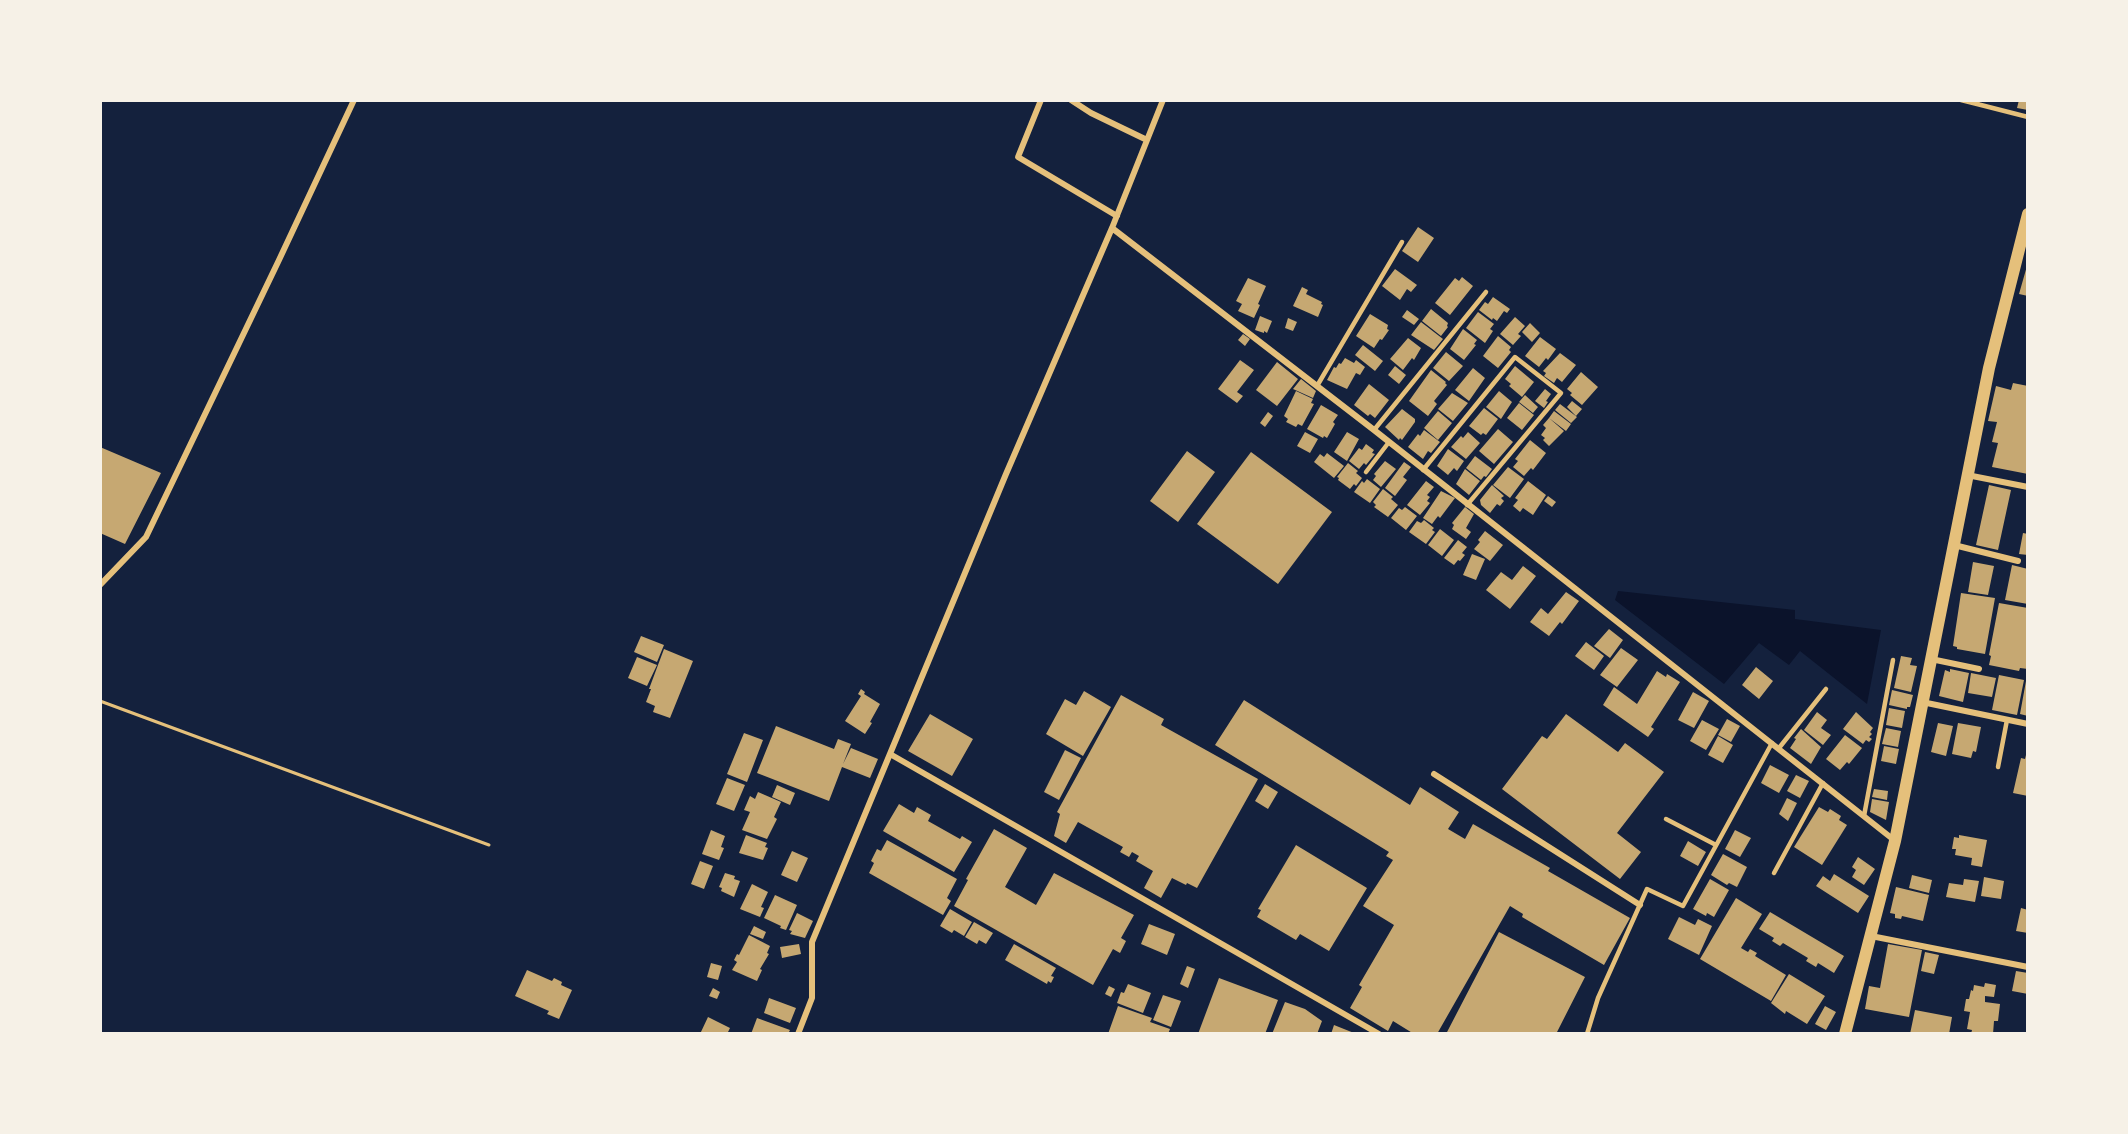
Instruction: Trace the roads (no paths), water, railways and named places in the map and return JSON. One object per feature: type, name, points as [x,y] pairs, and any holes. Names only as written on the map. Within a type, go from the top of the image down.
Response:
[{"type":"main road","points":[[1845,1034],[1895,841],[1989,368],[2024,246],[2028,214]]},
{"type":"street","points":[[100,585],[146,537],[354,100]]},
{"type":"street","points":[[1041,100],[1018,157],[1117,216]]},
{"type":"street","points":[[1071,100],[1091,113],[1147,140]]},
{"type":"street","points":[[798,1034],[812,998],[812,942],[1006,474],[1112,228],[1163,100]]},
{"type":"street","points":[[1112,228],[1374,430],[1895,841]]},
{"type":"street","points":[[1967,475],[2028,487]]},
{"type":"street","points":[[1953,544],[2018,561]]},
{"type":"street","points":[[1931,659],[1979,669]]},
{"type":"street","points":[[1922,702],[2028,724]]},
{"type":"street","points":[[890,754],[1379,1034]]},
{"type":"street","points":[[1434,774],[1640,905]]},
{"type":"street","points":[[1870,936],[2028,966]]},
{"type":"lane","points":[[1961,100],[1977,102],[2028,117]]},
{"type":"lane","points":[[1317,386],[1402,242]]},
{"type":"lane","points":[[1374,430],[1486,292]]},
{"type":"lane","points":[[1422,470],[1515,357],[1561,393],[1467,505]]},
{"type":"lane","points":[[1366,472],[1389,442]]},
{"type":"lane","points":[[1863,816],[1893,660]]},
{"type":"lane","points":[[1779,748],[1826,689]]},
{"type":"lane","points":[[1998,767],[2007,720]]},
{"type":"lane","points":[[1587,1034],[1598,998],[1647,889],[1683,906],[1772,743]]},
{"type":"lane","points":[[1774,873],[1822,783]]},
{"type":"lane","points":[[1666,819],[1716,845]]},
{"type":"water","points":[[1618,591],[1795,610],[1795,619],[1881,630],[1867,704],[1800,651],[1789,665],[1759,643],[1724,684],[1615,600]]}]
